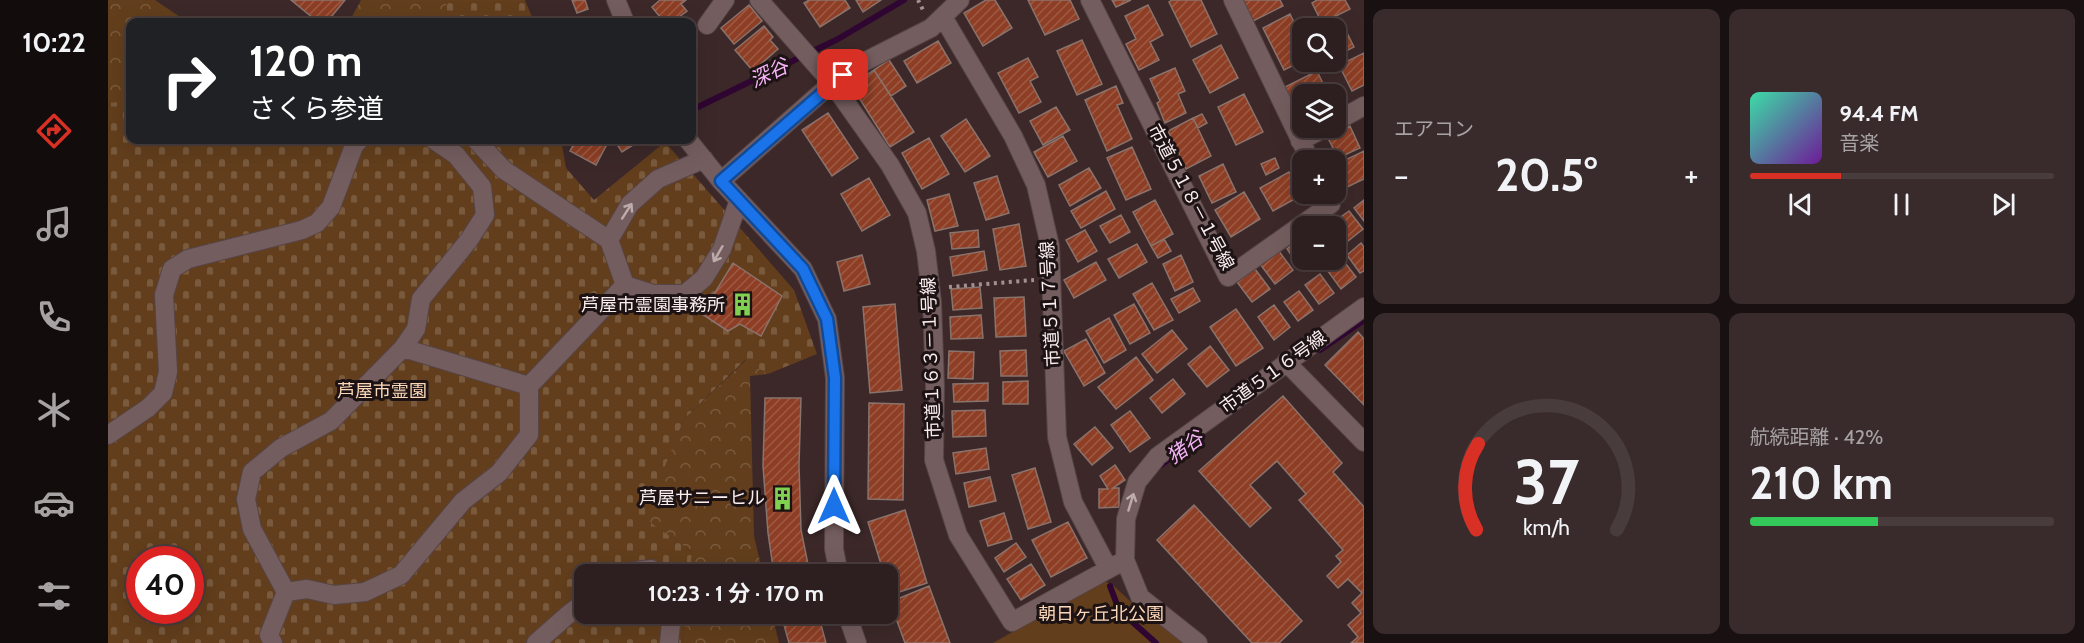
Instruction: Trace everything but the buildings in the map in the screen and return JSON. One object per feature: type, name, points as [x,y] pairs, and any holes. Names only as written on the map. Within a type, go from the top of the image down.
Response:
[{"type":"street","points":[[616,0],[623,18]]},
{"type":"street","points":[[706,25],[725,0]]},
{"type":"street","name":"市道１６３－１号線","points":[[759,0],[832,83],[890,165],[917,213],[926,251],[930,288],[935,387],[934,460],[958,535],[1012,622],[1125,560]]},
{"type":"street","points":[[721,181],[832,83],[854,67],[931,28],[960,0]]},
{"type":"street","name":"市道５１８－１号線","points":[[1090,0],[1228,277],[1331,204]]},
{"type":"street","points":[[1233,0],[1305,150]]},
{"type":"street","name":"市道５１７号線","points":[[943,17],[1013,136],[1036,186],[1050,246],[1057,437],[1073,502],[1108,568]]},
{"type":"street","points":[[1346,116],[1364,106]]},
{"type":"street","points":[[1300,141],[1306,138]]},
{"type":"street","points":[[108,435],[148,408],[163,393],[168,372],[164,295],[172,269],[188,259],[302,230],[317,223],[331,207],[356,144]]},
{"type":"street","points":[[273,643],[269,635],[286,592],[252,529],[246,499],[252,472],[281,448],[331,421],[403,348],[416,329],[421,299],[469,240],[485,215],[482,186],[456,155],[440,144]]},
{"type":"street","points":[[480,144],[504,170],[609,240],[625,285]]},
{"type":"street","points":[[691,144],[721,181],[803,269],[827,319],[835,378],[834,549],[837,564]]},
{"type":"street","points":[[609,240],[630,204],[658,179],[704,159]]},
{"type":"street","points":[[625,285],[653,294],[685,294],[704,278],[722,249],[739,200]]},
{"type":"street","points":[[286,592],[307,589],[333,595],[365,592],[401,575],[463,501],[499,473],[529,435],[529,386],[625,285]]},
{"type":"street","name":"市道５１６号線","points":[[1125,560],[1126,519],[1137,482],[1158,456],[1364,307]]},
{"type":"street","points":[[403,348],[529,386]]},
{"type":"street","points":[[1286,362],[1364,442]]},
{"type":"street","points":[[1125,560],[1140,597],[1198,643]]},
{"type":"street","points":[[537,643],[574,610]]},
{"type":"street","points":[[669,643],[671,624]]},
{"type":"street","points":[[850,624],[857,643]]},
{"type":"path","points":[[930,288],[1051,279]]},
{"type":"green space","points":[[108,0],[155,0],[182,18],[126,18],[126,144],[129,144],[108,270]]},
{"type":"green space","points":[[361,0],[471,0],[473,18],[351,18]]},
{"type":"green space","points":[[448,0],[525,0],[532,18],[441,18]]},
{"type":"green space","name":"芦屋市霊園","points":[[126,101],[126,144],[562,144],[566,168],[594,200],[663,144],[667,144],[794,290],[817,354],[768,374],[745,360],[684,419],[644,518],[692,552],[691,564],[574,564],[574,624],[684,624],[682,643],[108,643],[108,103]]},
{"type":"green space","points":[[746,360],[768,374],[750,376],[754,536],[761,564],[691,564],[692,552],[643,518],[684,419]]},
{"type":"green space","name":"朝日ヶ丘北公園","points":[[1103,580],[1114,586],[1132,603],[1186,643],[993,643]]},
{"type":"green space","points":[[684,624],[774,624],[779,643],[682,643]]},
{"type":"waterway","name":"深谷","points":[[696,108],[838,39],[904,0]]},
{"type":"waterway","name":"猪谷","points":[[1320,350],[1364,320]]},
{"type":"waterway","name":"猪谷","points":[[1158,467],[1198,438]]},
{"type":"waterway","name":"猪谷","points":[[1110,586],[1119,610],[1156,643]]},
{"type":"place","name":"芦屋市霊園事務所","points":[[743,305]]},
{"type":"place","name":"芦屋サニーヒル","points":[[783,498]]},
{"type":"route","points":[[834,506],[835,378],[827,319],[803,269],[721,181],[843,75]]}]
